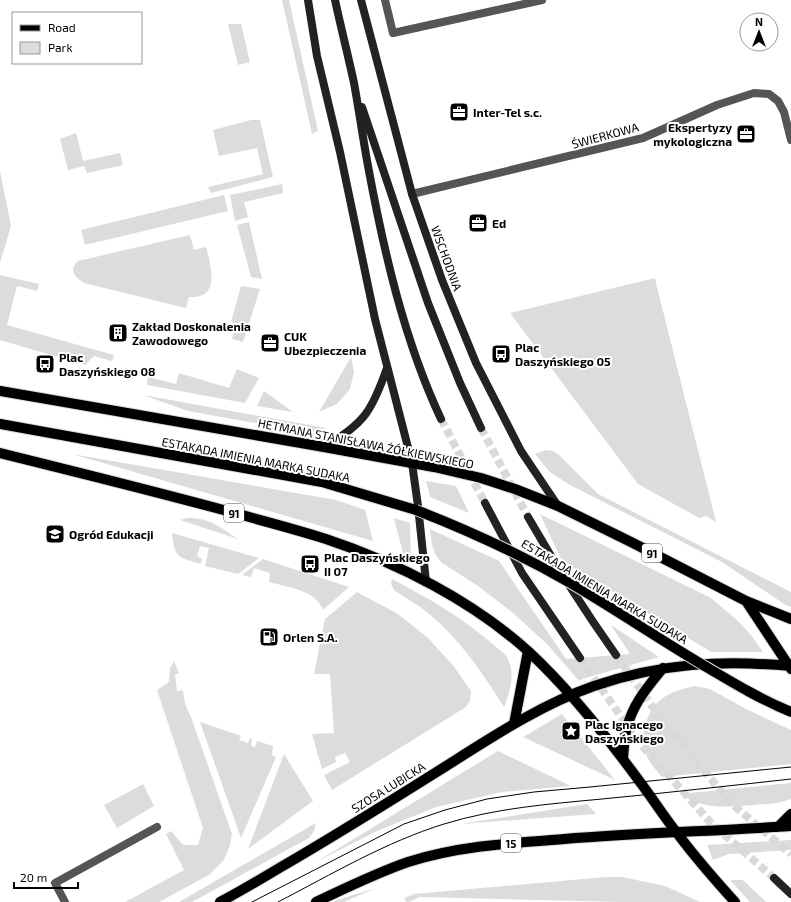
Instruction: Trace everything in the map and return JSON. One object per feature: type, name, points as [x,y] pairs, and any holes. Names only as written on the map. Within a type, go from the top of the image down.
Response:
[{"type":"main road","name":"HETMANA STANISŁAWA ŻÓŁKIEWSKIEGO","points":[[0,391],[412,463],[454,471],[515,489],[558,506],[640,546],[746,601],[790,667]]},
{"type":"main road","name":"ESTAKADA IMIENIA MARKA SUDAKA","points":[[0,424],[322,482],[416,510],[459,526],[492,541],[572,584],[750,693],[791,712]]},
{"type":"main road","name":"91","points":[[0,453],[165,494],[308,534],[364,553],[426,582],[461,601],[497,626],[528,651],[570,695],[623,759],[676,833],[708,873],[735,902]]},
{"type":"main road","points":[[746,601],[791,620]]},
{"type":"main road","points":[[514,724],[528,651]]},
{"type":"main road","points":[[570,695],[623,677],[663,668],[716,663],[790,667]]},
{"type":"main road","points":[[623,759],[629,719],[640,697],[663,668]]},
{"type":"main road","name":"SZOSA LUBICKA","points":[[220,902],[342,832],[514,724],[570,695]]},
{"type":"main road","points":[[778,827],[791,814]]},
{"type":"main road","name":"15","points":[[316,902],[352,884],[407,863],[453,852],[506,843],[616,835],[791,826]]},
{"type":"street","points":[[308,0],[317,56],[340,152],[387,368],[405,431],[412,463],[426,582]]},
{"type":"street","points":[[335,0],[354,83],[368,167],[395,288],[409,338],[428,393],[441,419]]},
{"type":"street","name":"WSCHODNIA","points":[[361,0],[412,194],[442,280],[476,363],[521,451],[558,506]]},
{"type":"street","points":[[385,0],[393,33],[542,0]]},
{"type":"street","points":[[354,83],[425,296],[481,428]]},
{"type":"street","name":"ŚWIERKOWA","points":[[412,194],[643,138],[717,105],[754,93],[769,94],[778,101],[784,112],[791,140]]},
{"type":"street","points":[[324,447],[350,431],[365,416],[371,408],[379,391],[387,368]]},
{"type":"street","points":[[485,503],[522,573],[580,658]]},
{"type":"street","points":[[528,517],[592,621],[616,655]]},
{"type":"street","points":[[64,902],[55,883],[157,827]]},
{"type":"street","points":[[774,878],[791,894]]},
{"type":"green space","points":[[282,0],[289,0],[318,131],[312,134]]},
{"type":"green space","points":[[228,24],[241,24],[250,62],[238,65]]},
{"type":"green space","points":[[251,120],[260,120],[273,177],[211,193],[208,187],[263,174],[257,148],[219,156],[213,130]]},
{"type":"green space","points":[[76,133],[83,161],[120,153],[123,165],[87,173],[84,166],[68,170],[60,139]]},
{"type":"green space","points":[[0,171],[11,226],[0,263]]},
{"type":"green space","points":[[282,184],[283,193],[244,202],[248,217],[235,221],[230,195]]},
{"type":"green space","points":[[224,195],[228,211],[85,245],[81,230]]},
{"type":"green space","points":[[249,222],[262,279],[251,277],[237,225]]},
{"type":"green space","points":[[190,235],[194,250],[206,247],[210,263],[211,280],[210,287],[206,293],[199,296],[189,297],[186,308],[84,283],[76,276],[73,270],[73,267],[78,261]]},
{"type":"green space","points":[[0,275],[39,284],[37,291],[17,286],[7,325],[114,355],[112,361],[94,356],[85,365],[0,340]]},
{"type":"green space","points":[[655,278],[716,522],[706,516],[699,518],[638,484],[510,313]]},
{"type":"green space","points":[[241,286],[260,289],[243,342],[232,339],[236,324],[231,322]]},
{"type":"green space","points":[[351,357],[354,372],[350,389],[337,404],[319,412]]},
{"type":"green space","points":[[237,369],[259,378],[245,403],[147,385],[148,377],[176,384],[179,373],[229,388]]},
{"type":"green space","points":[[264,391],[293,412],[257,406]]},
{"type":"green space","points":[[143,395],[326,428],[305,432],[188,411]]},
{"type":"green space","points":[[546,450],[558,454],[598,494],[791,592],[791,607],[784,604],[722,562],[570,485],[550,472],[535,454]]},
{"type":"green space","points":[[72,454],[336,500],[365,510],[373,541]]},
{"type":"green space","points":[[426,481],[456,486],[469,513],[430,497]]},
{"type":"green space","points":[[540,514],[711,598],[738,621],[751,635],[763,652],[711,652],[562,561]]},
{"type":"green space","points":[[187,518],[208,521],[238,539],[180,520]]},
{"type":"green space","points":[[394,518],[410,523],[411,561],[404,557]]},
{"type":"green space","points":[[430,529],[499,561],[566,659],[630,654],[611,625],[659,657],[579,681],[548,645],[512,612],[478,586],[442,563],[435,554]]},
{"type":"green space","points":[[172,533],[259,558],[238,574],[205,566],[209,548],[200,546],[197,556],[202,559],[201,564],[182,558],[176,552],[174,547]]},
{"type":"green space","points":[[263,559],[349,587],[323,610],[319,603],[308,594],[300,590],[269,582],[270,573],[254,568],[251,577],[242,575]]},
{"type":"green space","points":[[392,579],[458,617],[503,652],[510,663],[512,676],[510,689],[504,707],[479,670],[451,634],[425,611],[394,590],[391,584]]},
{"type":"green space","points":[[357,592],[398,614],[427,637],[452,664],[471,691],[470,701],[466,707],[332,790],[324,775],[350,762],[345,753],[335,757],[336,762],[322,769],[312,734],[334,733],[330,674],[314,674],[325,619]]},
{"type":"green space","points":[[174,661],[179,673],[175,675],[177,691],[183,690],[185,704],[191,717],[232,834],[230,845],[224,860],[209,875],[159,902],[125,902],[184,870],[166,834],[171,831],[183,845],[198,845],[203,828],[157,690],[169,682],[170,668]]},
{"type":"green space","points":[[695,686],[710,689],[746,709],[791,730],[791,764],[662,777],[650,762],[644,748],[644,732],[648,716],[657,703],[663,698],[677,691]]},
{"type":"green space","points":[[562,714],[615,780],[523,737]]},
{"type":"green space","points":[[200,722],[241,736],[239,740],[248,743],[250,738],[252,739],[251,746],[255,747],[257,741],[273,746],[272,755],[276,757],[241,838]]},
{"type":"green space","points":[[498,751],[571,786],[502,792],[436,807],[377,831],[316,862]]},
{"type":"green space","points":[[284,754],[313,801],[248,849]]},
{"type":"green space","points":[[791,783],[791,799],[768,804],[725,807],[707,805],[698,803],[680,794]]},
{"type":"green space","points":[[143,784],[154,806],[117,828],[104,805]]},
{"type":"green space","points":[[587,804],[596,814],[460,824]]},
{"type":"green space","points":[[316,823],[314,831],[309,838],[192,902],[179,902]]},
{"type":"green space","points":[[791,840],[791,850],[729,854],[713,860],[707,845]]},
{"type":"green space","points":[[606,877],[622,877],[665,886],[700,902],[622,902],[420,897],[406,902],[404,898],[414,894]]},
{"type":"green space","points":[[730,880],[743,880],[766,902],[750,902]]},
{"type":"green space","points":[[376,888],[344,902],[334,902],[337,900]]},
{"type":"tunnel","points":[[441,419],[485,503]]},
{"type":"tunnel","points":[[481,428],[528,517]]},
{"type":"tunnel","points":[[616,655],[664,723],[732,804],[791,854]]},
{"type":"tunnel","points":[[580,658],[638,741],[711,823],[774,878]]},
{"type":"tram line","points":[[252,902],[404,824],[445,810],[487,799],[534,792],[791,767]]},
{"type":"tram line","points":[[278,902],[380,849],[422,831],[483,814],[542,805],[791,779]]},
{"type":"place","name":"Inter-Tel s.c.","points":[[459,112]]},
{"type":"place","name":"Ekspertyzy mykologiczna","points":[[746,134]]},
{"type":"place","name":"Ed","points":[[478,223]]},
{"type":"place","name":"Zakład Doskonalenia Zawodowego","points":[[118,333]]},
{"type":"place","name":"CUK Ubezpieczenia","points":[[270,343]]},
{"type":"place","name":"Plac Daszyńskiego 05","points":[[501,354]]},
{"type":"place","name":"Plac Daszyńskiego 08","points":[[45,364]]},
{"type":"place","name":"Ogród Edukacji","points":[[55,534]]},
{"type":"place","name":"Plac Daszyńskiego II 07","points":[[310,564]]},
{"type":"place","name":"Orlen S.A.","points":[[269,637]]},
{"type":"place","name":"Plac Ignacego Daszyńskiego","points":[[571,731]]}]
